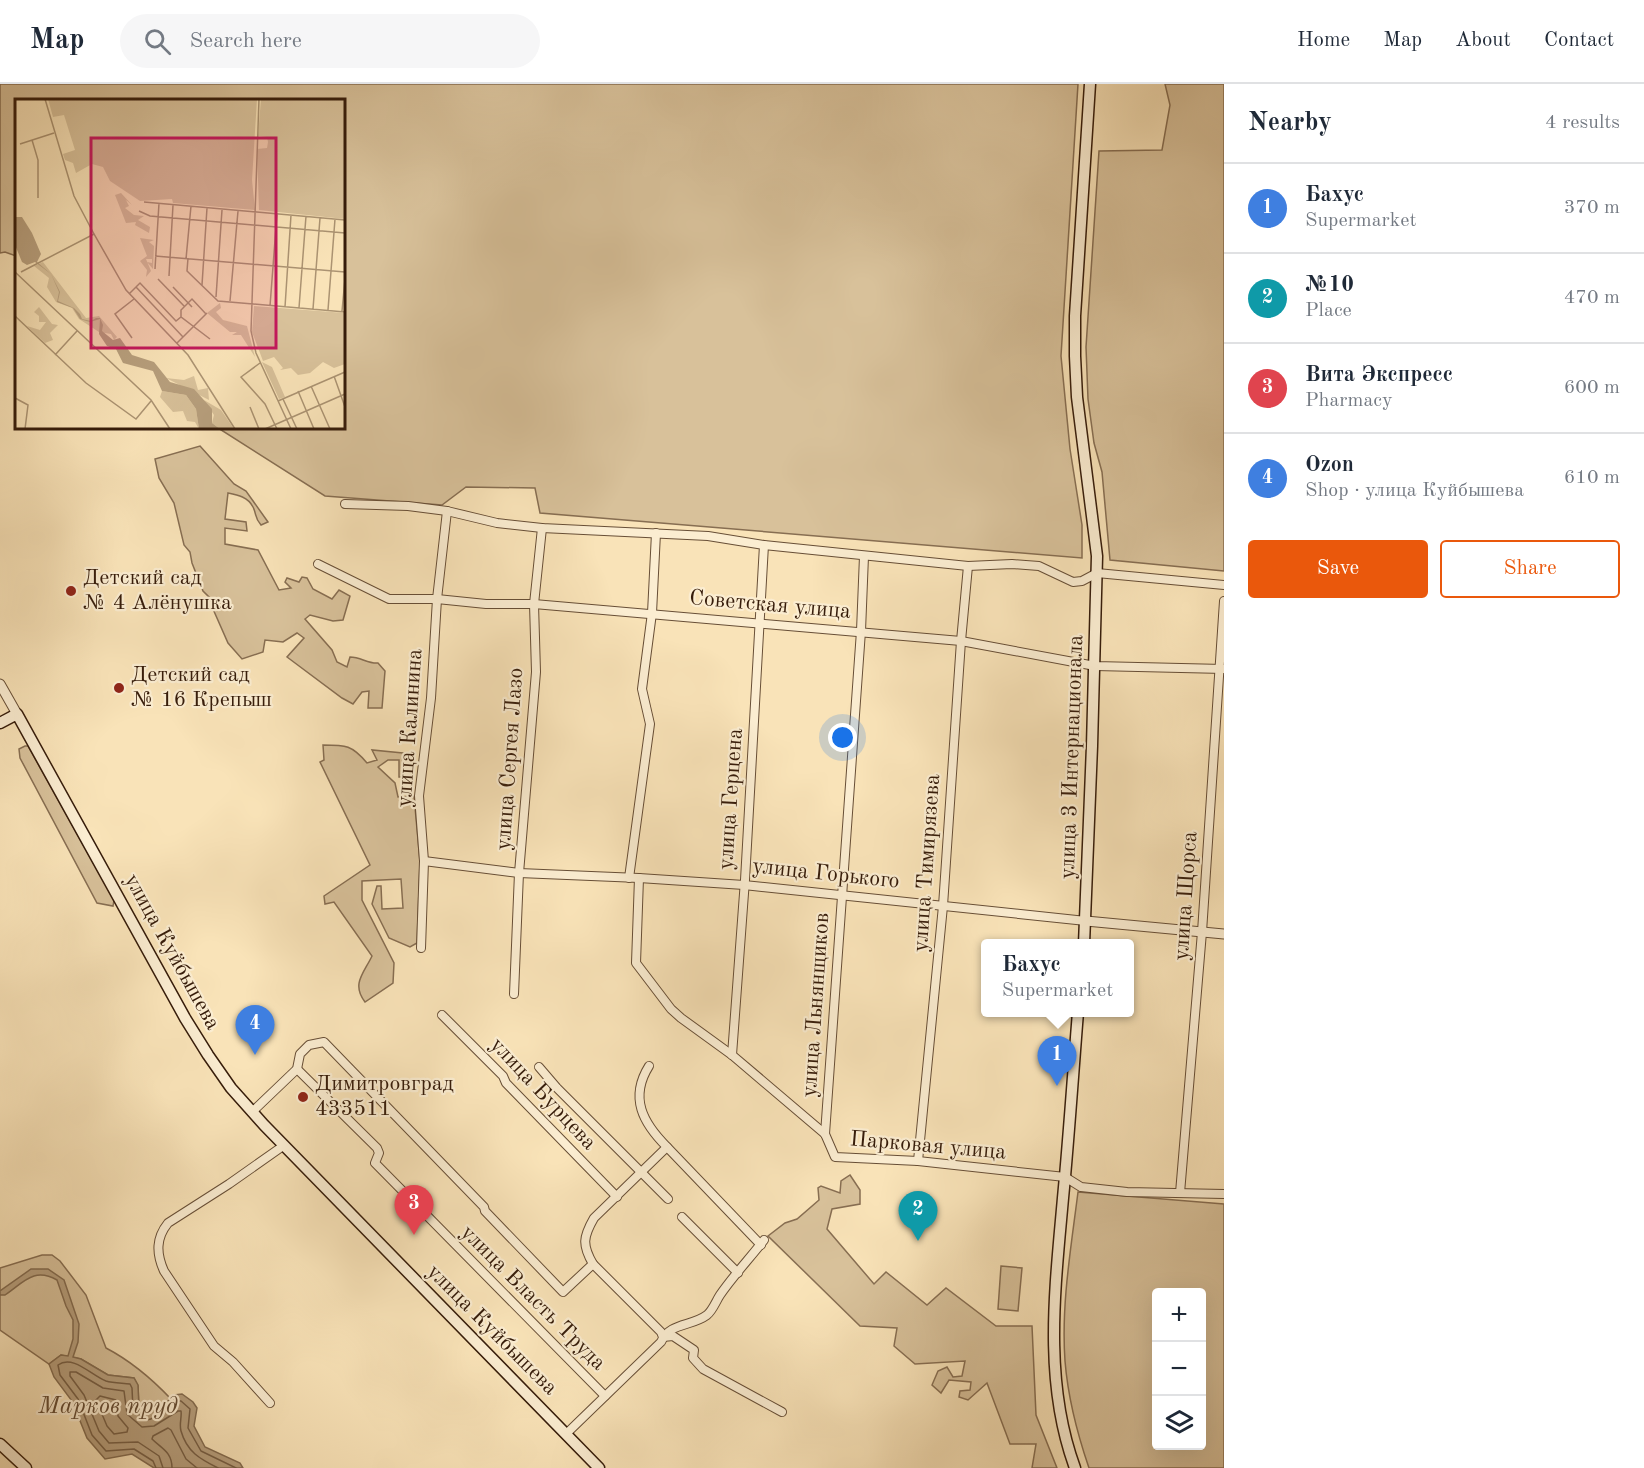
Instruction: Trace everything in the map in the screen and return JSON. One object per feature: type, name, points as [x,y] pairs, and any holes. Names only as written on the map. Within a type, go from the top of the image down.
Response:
[{"type":"main road","name":"улица 3 Интернационала","points":[[1084,939],[1097,573],[1096,545],[1077,397],[1075,316],[1090,84]]},
{"type":"main road","points":[[0,723],[17,714]]},
{"type":"main road","name":"улица Куйбышева","points":[[17,714],[185,1018],[231,1088],[283,1146],[599,1468]]},
{"type":"main road","points":[[1075,1468],[1059,1407],[1053,1357],[1054,1304],[1078,1017]]},
{"type":"main road","points":[[0,1444],[26,1468]]},
{"type":"street","points":[[345,504],[408,506],[447,511],[497,523],[542,528],[708,536],[764,545],[968,566],[1012,564],[1039,567],[1073,582],[1082,581],[1097,573],[1224,585]]},
{"type":"street","name":"улица Калинина","points":[[421,948],[424,861],[419,796],[431,698],[437,600],[447,511]]},
{"type":"street","name":"улица Сергея Лазо","points":[[514,994],[519,873],[536,672],[534,603],[542,528]]},
{"type":"street","points":[[629,878],[650,724],[642,689],[652,613],[656,533]]},
{"type":"street","name":"улица Герцена","points":[[732,1055],[764,545]]},
{"type":"street","name":"улица Льнянщиков","points":[[825,1134],[861,631],[864,556]]},
{"type":"street","name":"Советская улица","points":[[318,564],[388,599],[486,604],[534,603],[961,641],[1095,666],[1222,669]]},
{"type":"street","name":"улица Тимирязева","points":[[918,1161],[943,906],[968,566]]},
{"type":"street","name":"улица Щорса","points":[[1180,1193],[1222,669],[1224,601]]},
{"type":"street","name":"улица Куйбышева","points":[[0,684],[17,714]]},
{"type":"street","name":"улица Горького","points":[[424,861],[519,873],[744,885],[1224,934]]},
{"type":"street","name":"Парковая улица","points":[[639,878],[636,963],[672,1010],[732,1055],[825,1134],[834,1157],[918,1161],[1065,1177],[1081,1187],[1127,1192],[1224,1194]]},
{"type":"street","name":"улица Бурцева","points":[[442,1015],[617,1197]]},
{"type":"street","name":"улица Власть Труда","points":[[593,1264],[563,1292],[324,1042],[309,1045],[300,1054],[297,1069],[377,1148],[379,1153],[375,1163],[605,1396]]},
{"type":"street","points":[[566,1434],[661,1342],[663,1336],[674,1327],[695,1322],[709,1314],[720,1295],[762,1243],[667,1147],[650,1126],[639,1103],[641,1079],[649,1066]]},
{"type":"street","name":"улица Бурцева","points":[[539,1067],[557,1088],[668,1198]]},
{"type":"street","points":[[252,1112],[297,1069]]},
{"type":"street","points":[[270,1403],[214,1346],[164,1270],[158,1258],[158,1245],[161,1231],[168,1223],[283,1146]]},
{"type":"street","points":[[663,1336],[593,1264],[585,1246],[586,1231],[594,1218],[667,1147]]},
{"type":"street","points":[[682,1216],[738,1274]]},
{"type":"street","points":[[663,1336],[673,1336],[694,1350],[693,1358],[703,1369],[782,1412]]},
{"type":"shaded area","points":[[0,84],[1078,84],[1061,356],[1070,449],[1082,525],[1082,558],[540,513],[535,488],[466,487],[442,505],[325,496],[220,429],[345,429],[345,99],[15,99],[15,256],[5,252],[0,253]]},
{"type":"shaded area","points":[[1165,84],[1224,84],[1224,571],[1110,560],[1102,472],[1094,443],[1088,399],[1086,347],[1099,151],[1162,150],[1170,105]]},
{"type":"shaded area","points":[[200,446],[234,484],[246,491],[268,522],[261,525],[253,507],[246,499],[228,493],[225,519],[246,522],[247,531],[225,528],[225,544],[258,550],[279,590],[291,588],[285,582],[287,578],[299,582],[302,577],[307,578],[313,589],[332,599],[339,590],[350,596],[343,620],[333,621],[310,615],[305,619],[332,650],[337,662],[347,667],[350,657],[354,657],[378,663],[385,671],[382,708],[368,708],[369,691],[362,692],[353,704],[287,657],[304,638],[297,633],[283,642],[265,640],[263,652],[242,659],[228,643],[210,598],[203,591],[190,552],[184,545],[174,503],[159,478],[155,459]]},
{"type":"shaded area","points":[[323,745],[337,745],[353,749],[367,763],[377,760],[372,750],[403,753],[414,758],[415,764],[411,777],[399,777],[399,760],[388,760],[378,767],[395,783],[398,797],[414,796],[420,862],[417,943],[410,947],[389,938],[372,904],[377,886],[381,886],[382,909],[403,908],[401,879],[362,881],[362,900],[394,963],[393,983],[365,1002],[359,990],[359,984],[372,956],[334,902],[325,904],[324,896],[370,865],[320,762],[324,760]]},
{"type":"shaded area","points":[[28,746],[114,900],[113,906],[97,903],[20,758],[19,749]]},
{"type":"shaded area","points":[[850,1175],[860,1190],[860,1204],[832,1209],[827,1229],[874,1284],[886,1272],[927,1305],[946,1288],[996,1326],[1032,1326],[1036,1415],[1057,1468],[1032,1468],[1036,1444],[1010,1444],[987,1383],[968,1400],[959,1397],[960,1391],[970,1390],[971,1382],[949,1380],[941,1393],[932,1385],[938,1371],[947,1367],[953,1377],[962,1376],[965,1361],[915,1364],[894,1346],[897,1328],[860,1326],[768,1236],[785,1223],[797,1219],[819,1200],[818,1188],[821,1186],[840,1193],[841,1181]]},
{"type":"shaded area","points":[[1078,1192],[1224,1204],[1224,1468],[1089,1468],[1074,1415],[1065,1361],[1064,1319]]},
{"type":"shaded area","points":[[42,1255],[52,1255],[60,1261],[86,1295],[106,1348],[141,1371],[171,1399],[148,1414],[139,1408],[138,1386],[134,1378],[108,1375],[81,1359],[61,1355],[49,1364],[0,1330],[0,1268]]},
{"type":"shaded area","points":[[1001,1266],[1022,1268],[1018,1311],[998,1309]]},
{"type":"water","name":"Марков пруд","points":[[31,1269],[48,1269],[64,1280],[79,1324],[78,1342],[73,1357],[81,1359],[108,1375],[134,1378],[138,1385],[139,1408],[148,1414],[174,1395],[182,1394],[197,1408],[194,1426],[205,1447],[240,1463],[243,1468],[154,1468],[132,1454],[105,1459],[87,1438],[72,1401],[54,1377],[49,1364],[61,1355],[68,1356],[73,1339],[73,1320],[57,1280],[49,1276],[35,1276],[5,1295],[0,1295],[0,1291]]},
{"type":"place","name":"Детский сад № 4 Алёнушка","points":[[71,591]]},
{"type":"place","name":"Детский сад № 16 Крепыш","points":[[119,688]]},
{"type":"place","name":"Ozon","points":[[255,1055]]},
{"type":"place","name":"Бахус","points":[[1057,1086]]},
{"type":"place","name":"Димитровград 433511","points":[[303,1097]]},
{"type":"place","name":"Вита Экспресс","points":[[414,1235]]},
{"type":"place","name":"№10","points":[[918,1241]]}]
